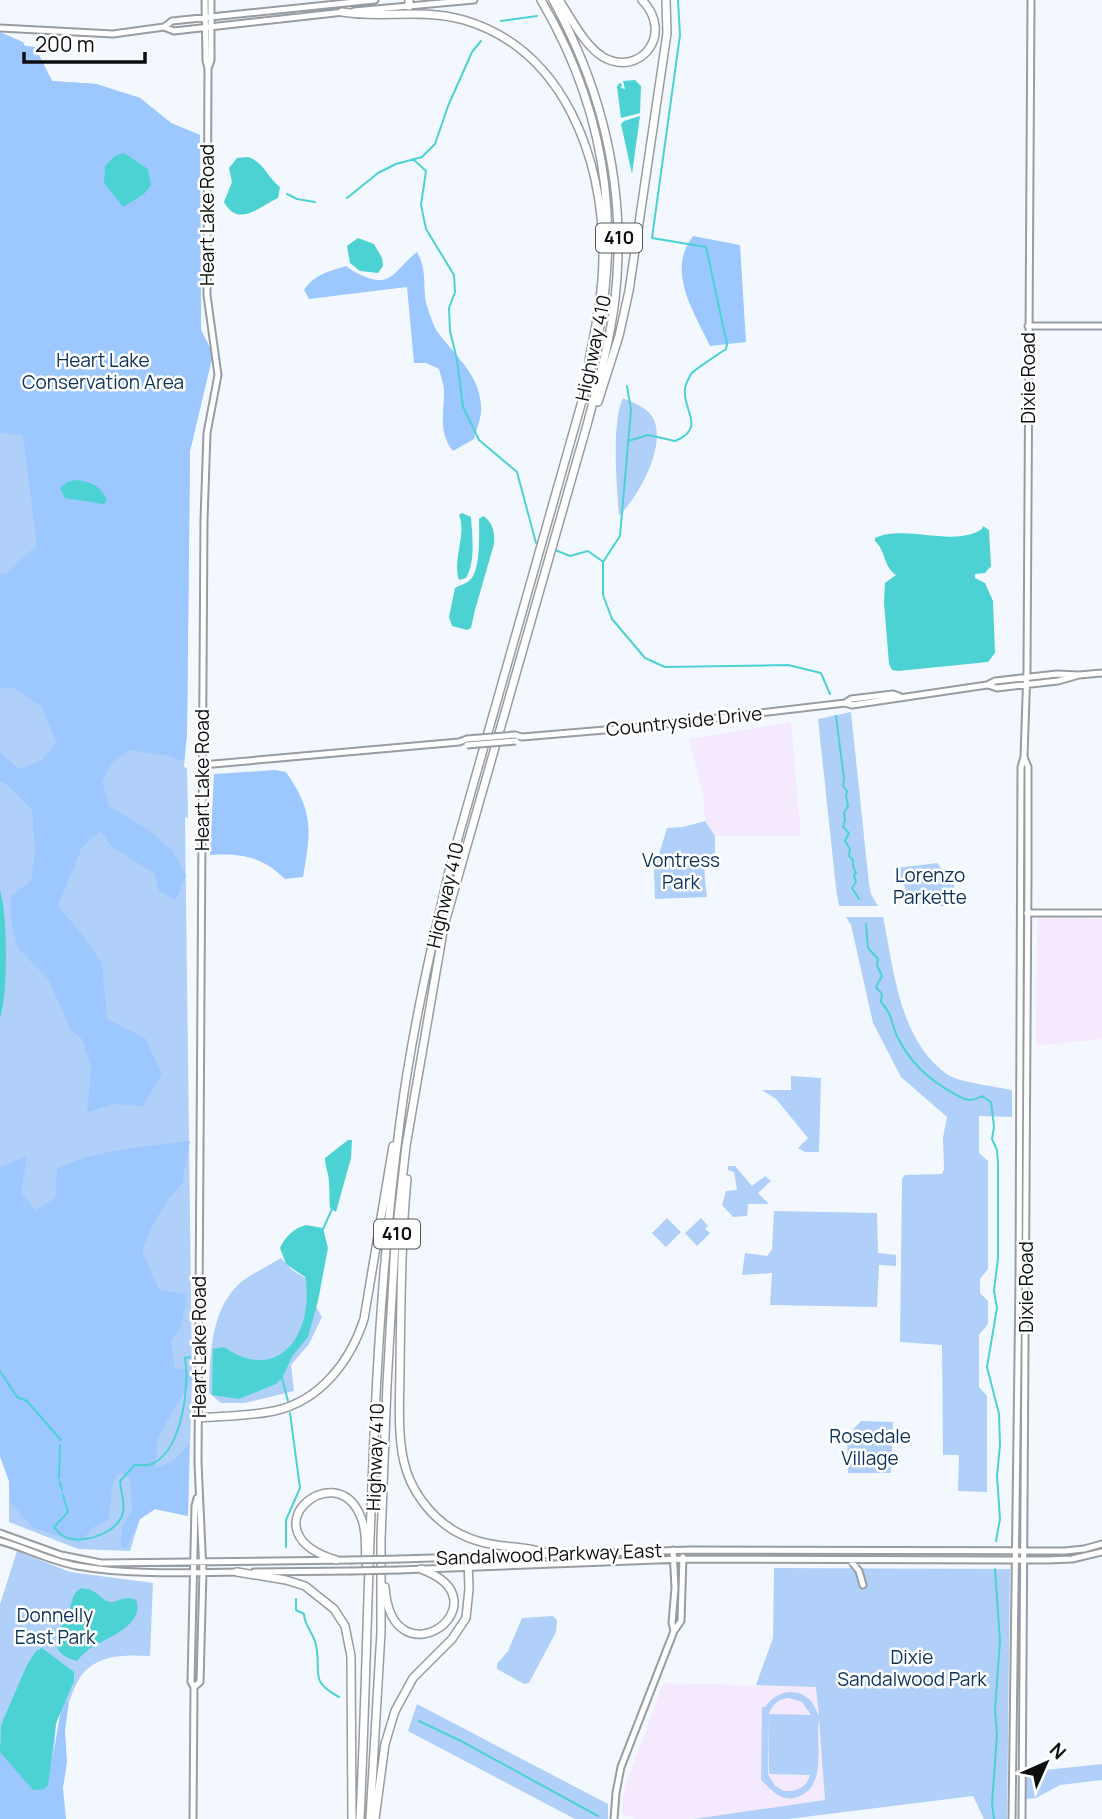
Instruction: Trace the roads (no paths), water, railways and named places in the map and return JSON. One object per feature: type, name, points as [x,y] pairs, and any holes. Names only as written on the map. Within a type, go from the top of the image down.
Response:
[{"type":"highway","name":"Highway 410","points":[[360,1819],[377,1390],[387,1241],[400,1122],[451,863],[588,380],[605,303],[609,261],[608,208],[602,166],[580,79],[560,33],[541,0]]},
{"type":"highway","name":"Highway 410","points":[[373,1819],[381,1539],[396,1244],[406,1146],[444,926],[587,425],[608,343],[615,301],[619,236],[613,164],[600,108],[578,47],[552,0]]},
{"type":"highway","points":[[559,0],[592,48],[609,59],[623,62],[643,54],[653,42],[656,33],[653,13],[642,0]]},
{"type":"highway","points":[[587,425],[595,410],[619,336],[629,291],[667,33],[666,0]]},
{"type":"highway","points":[[342,12],[439,14],[479,25],[507,39],[529,57],[562,95],[592,163],[601,215],[601,293],[587,368],[588,380]]},
{"type":"highway","points":[[199,1418],[259,1413],[295,1404],[317,1391],[343,1363],[357,1338],[363,1319],[395,1134],[400,1122]]},
{"type":"highway","points":[[406,1146],[409,1157],[402,1231],[400,1398],[401,1448],[410,1479],[430,1510],[447,1526],[463,1535],[488,1545],[544,1551],[555,1556]]},
{"type":"highway","points":[[336,1560],[308,1548],[297,1530],[297,1519],[302,1507],[310,1498],[321,1493],[333,1493],[346,1498],[359,1511],[365,1532],[366,1574],[369,1583]]},
{"type":"highway","points":[[381,1539],[389,1609],[402,1628],[419,1634],[430,1633],[445,1625],[453,1611],[454,1601],[445,1581],[421,1569]]},
{"type":"highway","points":[[373,1819],[385,1744],[395,1711],[413,1678],[460,1630],[468,1607],[468,1558]]},
{"type":"highway","points":[[237,1572],[305,1586],[334,1609],[345,1626],[351,1656],[352,1819]]},
{"type":"main road","name":"Heart Lake Road","points":[[194,1687],[200,1682],[203,1572],[198,1495],[206,465],[207,433],[218,375],[207,295],[208,0]]},
{"type":"main road","points":[[0,28],[113,34],[164,27],[172,21],[375,0]]},
{"type":"main road","points":[[164,27],[174,31],[409,3],[474,0]]},
{"type":"main road","name":"Dixie Road","points":[[1012,1819],[1031,0]]},
{"type":"main road","points":[[277,9],[278,18]]},
{"type":"main road","points":[[1028,326],[1102,326]]},
{"type":"main road","name":"Countryside Drive","points":[[202,765],[665,724],[845,703],[851,699],[987,685],[995,681],[1026,677],[1102,673]]},
{"type":"main road","name":"Countryside Drive","points":[[987,685],[997,688],[1025,685],[1079,675]]},
{"type":"main road","name":"Dixie Road","points":[[1022,1819],[1028,913],[1028,767],[1024,757]]},
{"type":"main road","points":[[1020,912],[1102,913]]},
{"type":"main road","name":"Heart Lake Road","points":[[193,1819],[194,1687],[191,1682],[195,1506],[198,1495]]},
{"type":"main road","name":"Sandalwood Parkway East","points":[[0,1533],[77,1559],[101,1563],[468,1558],[673,1550],[1076,1550],[1102,1544]]},
{"type":"main road","name":"Sandalwood Parkway East","points":[[0,1541],[76,1566],[181,1573],[399,1570],[683,1559],[1025,1561],[1072,1559],[1102,1552]]},
{"type":"main road","points":[[673,1550],[674,1631]]},
{"type":"main road","points":[[614,1819],[621,1767],[674,1631],[681,1621],[682,1550]]},
{"type":"main road","points":[[865,1560],[866,1551]]},
{"type":"main road","points":[[850,1560],[859,1571],[863,1585]]},
{"type":"main road","points":[[140,1571],[148,1562]]},
{"type":"main road","points":[[181,1573],[188,1576],[194,1588]]},
{"type":"waterway","points":[[628,441],[648,435],[675,441],[684,436],[690,430],[691,424],[685,397],[687,382],[693,372],[726,349],[727,344],[706,247],[652,238],[680,35],[678,0]]},
{"type":"waterway","points":[[501,21],[537,16]]},
{"type":"waterway","points":[[347,198],[378,173],[396,164],[422,157],[435,144],[448,106],[472,52],[481,41]]},
{"type":"waterway","points":[[413,159],[426,171],[421,205],[426,229],[454,275],[455,292],[449,308],[450,331],[463,407],[479,440],[517,472],[536,543]]},
{"type":"waterway","points":[[287,194],[315,202]]},
{"type":"waterway","points":[[627,386],[631,410],[620,536],[603,562],[603,595],[612,619],[645,658],[665,667],[788,665],[821,673],[830,694]]},
{"type":"waterway","points":[[555,550],[570,556],[588,551],[602,561]]},
{"type":"waterway","points":[[836,716],[843,786],[847,791],[848,806],[844,813],[843,827],[849,833],[845,841],[850,849],[849,856],[853,860],[856,873],[856,882],[852,888],[859,899]]},
{"type":"waterway","points":[[866,924],[868,948],[878,959],[877,965],[882,976],[876,987],[882,994],[881,1002],[907,1054],[928,1076],[953,1093],[968,1100],[982,1096],[991,1102],[994,1127],[992,1139],[997,1150],[998,1163],[998,1258],[994,1291],[997,1308],[987,1367],[999,1414],[997,1476],[1000,1519],[996,1541]]},
{"type":"waterway","points":[[323,1229],[332,1209]]},
{"type":"waterway","points":[[63,1495],[68,1512],[54,1527],[61,1535],[74,1539],[90,1538],[113,1528],[122,1516],[124,1508],[120,1481],[135,1465],[152,1464],[171,1446],[182,1417],[186,1385],[185,1358],[190,1357]]},
{"type":"waterway","points":[[0,1371],[17,1397],[27,1401],[61,1440]]},
{"type":"waterway","points":[[282,1378],[288,1401]]},
{"type":"waterway","points":[[286,1547],[286,1520],[300,1488],[290,1413]]},
{"type":"waterway","points":[[59,1478],[60,1445]]},
{"type":"waterway","points":[[60,1482],[62,1490]]},
{"type":"waterway","points":[[994,1819],[992,1804],[997,1734],[995,1710],[1000,1641],[995,1569]]},
{"type":"waterway","points":[[296,1599],[296,1610],[304,1614],[315,1641],[320,1680],[323,1686],[339,1697]]},
{"type":"waterway","points":[[419,1721],[598,1816]]},
{"type":"park label","name":"Heart Lake Conservation Area","points":[[103,371]]},
{"type":"park label","name":"Vontress Park","points":[[681,871]]},
{"type":"park label","name":"Lorenzo Parkette","points":[[930,886]]},
{"type":"park label","name":"Rosedale Village","points":[[870,1447]]},
{"type":"park label","name":"Donnelly East Park","points":[[55,1626]]},
{"type":"park label","name":"Dixie Sandalwood Park","points":[[912,1668]]}]
